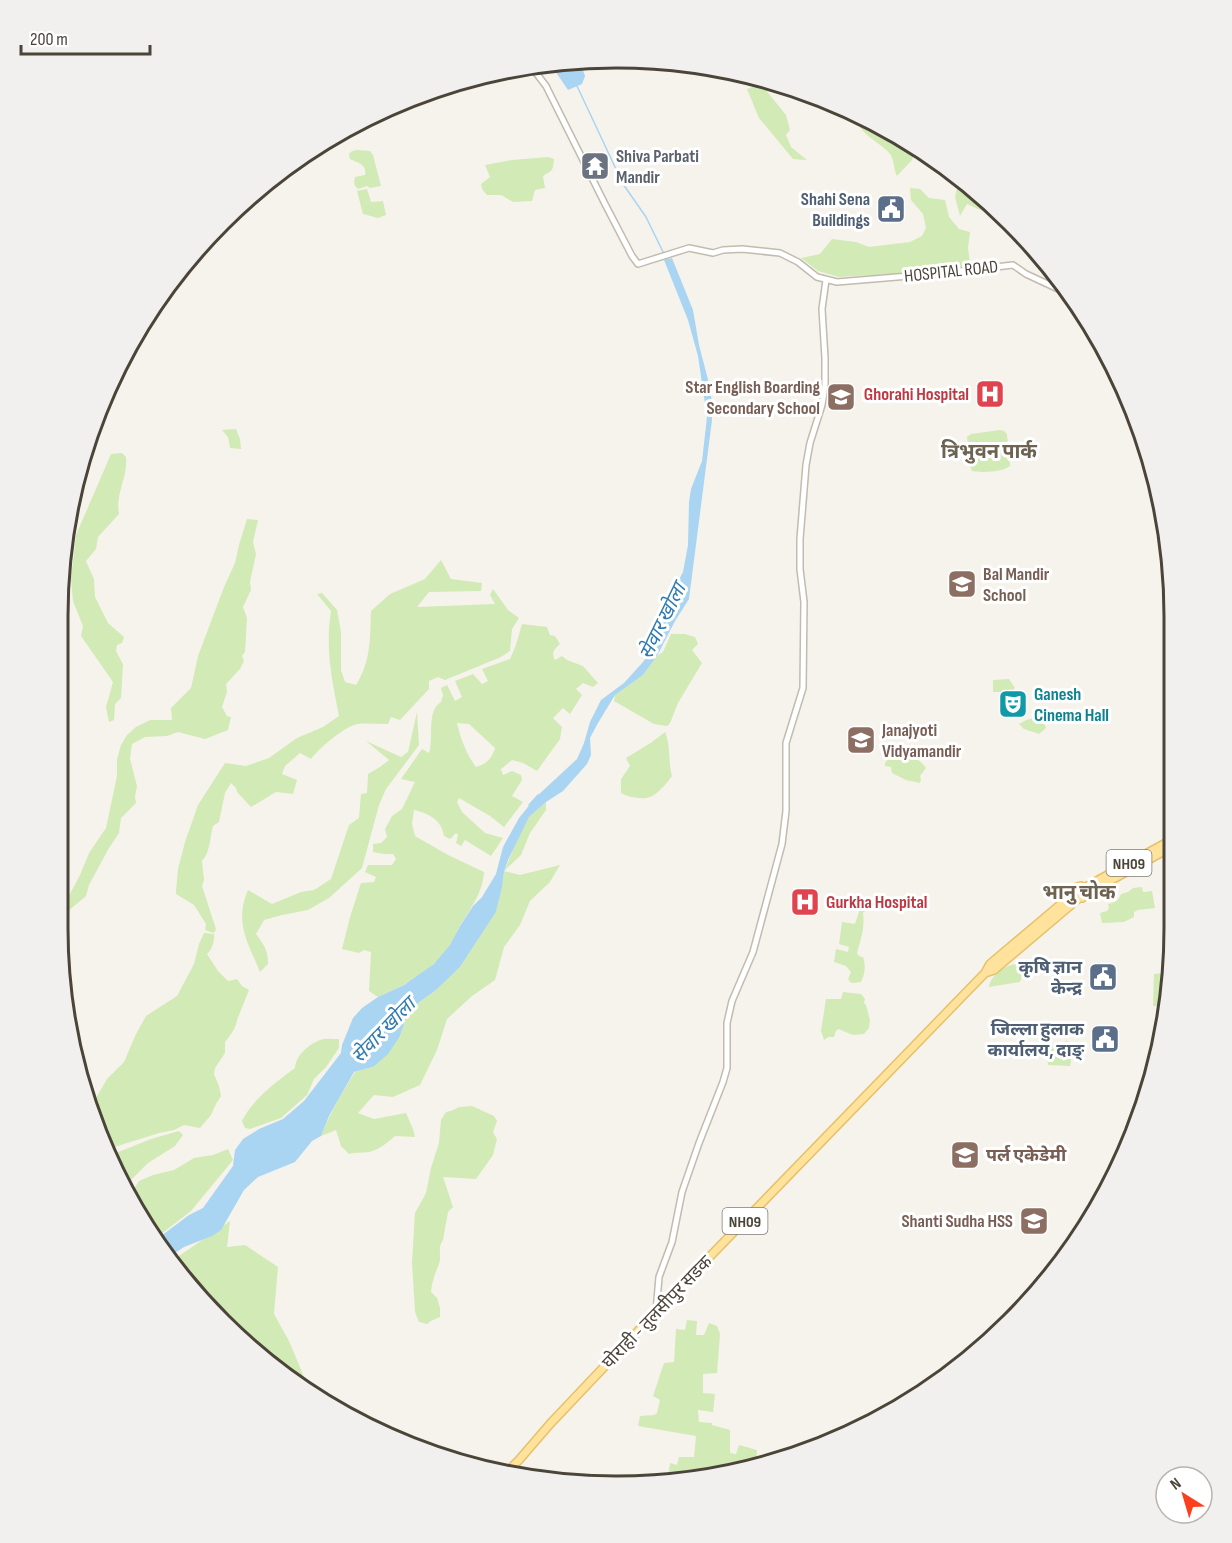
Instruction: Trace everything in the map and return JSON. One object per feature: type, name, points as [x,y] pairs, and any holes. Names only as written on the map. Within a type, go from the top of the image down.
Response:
[{"type":"main road","name":"NH09","points":[[1085,891],[1082,886],[1077,886],[1073,891],[1076,896],[1083,897],[1085,891],[1164,844]]},
{"type":"main road","name":"NH09","points":[[1085,891],[1164,851]]},
{"type":"main road","name":"घोराही - तुलसीपुर सडक","points":[[513,1466],[656,1312],[985,973],[990,964],[1076,896]]},
{"type":"street","points":[[536,73],[546,86],[635,262],[638,264],[689,248],[713,253],[742,249],[780,253],[798,262],[817,277],[826,280],[822,309],[825,385],[806,465],[800,539],[800,569],[804,602],[803,688],[786,743],[786,811],[782,844],[753,952],[732,1001],[727,1023],[727,1068],[682,1192],[672,1242],[659,1277],[656,1312]]},
{"type":"street","name":"HOSPITAL ROAD","points":[[826,280],[837,282],[1013,265],[1055,287]]},
{"type":"street","points":[[1054,699],[1063,699]]},
{"type":"green space","points":[[756,86],[765,89],[786,115],[790,130],[786,135],[791,147],[807,160],[793,159],[759,118],[747,89]]},
{"type":"green space","points":[[858,124],[913,155],[912,160],[897,176],[890,154],[862,130]]},
{"type":"green space","points":[[357,150],[370,151],[373,155],[381,186],[370,188],[367,186],[358,189],[355,186],[355,177],[365,175],[365,168],[350,159],[349,154]]},
{"type":"green space","points":[[548,157],[554,159],[552,169],[543,176],[545,188],[535,190],[532,201],[513,202],[501,195],[487,195],[482,189],[481,184],[490,177],[485,165]]},
{"type":"green space","points":[[957,187],[1001,226],[987,213],[967,204],[960,216],[955,197]]},
{"type":"green space","points":[[910,188],[920,189],[929,198],[945,200],[949,217],[959,229],[970,232],[968,248],[970,263],[968,266],[944,271],[839,277],[818,271],[801,258],[820,254],[832,239],[856,242],[869,247],[910,242],[922,236],[926,228],[923,214],[911,200]]},
{"type":"green space","points":[[367,189],[371,202],[383,201],[386,215],[378,218],[363,214],[357,191]]},
{"type":"green space","points":[[236,429],[241,449],[230,448],[228,437],[222,430]]},
{"type":"green space","name":"त्रिभुवन पार्क","points":[[1000,430],[1007,434],[1010,466],[992,472],[972,471],[967,437],[971,434]]},
{"type":"green space","points":[[122,453],[126,457],[126,465],[118,506],[119,514],[98,537],[96,549],[86,561],[94,579],[95,597],[108,623],[124,637],[122,643],[117,645],[116,651],[123,664],[121,698],[115,704],[114,720],[109,722],[106,707],[113,682],[81,636],[83,626],[73,601],[71,578],[76,535],[111,454]]},
{"type":"green space","points":[[247,519],[258,520],[253,542],[256,554],[250,582],[251,590],[243,607],[247,618],[245,652],[242,656],[244,661],[226,684],[227,692],[222,707],[227,716],[231,717],[228,730],[205,739],[178,732],[167,736],[145,737],[132,744],[130,759],[137,786],[136,803],[121,818],[119,833],[89,885],[86,896],[68,911],[68,898],[89,853],[106,828],[121,745],[136,727],[150,720],[172,720],[171,708],[191,688],[198,656],[235,563]]},
{"type":"green space","points":[[441,560],[451,579],[482,583],[481,591],[429,592],[417,607],[495,604],[490,595],[493,589],[508,610],[519,618],[512,629],[510,651],[501,657],[445,680],[438,677],[429,681],[429,689],[400,720],[391,717],[388,724],[353,725],[333,738],[311,759],[300,753],[285,766],[282,774],[297,780],[293,794],[276,792],[251,807],[231,783],[225,793],[219,822],[213,826],[208,849],[202,861],[204,880],[202,886],[216,929],[214,933],[205,930],[206,924],[194,905],[176,894],[178,869],[198,805],[225,763],[246,766],[269,758],[297,738],[323,727],[339,716],[329,651],[331,611],[317,594],[322,593],[337,610],[341,632],[341,670],[345,682],[356,685],[367,658],[371,611],[390,594],[425,579]]},
{"type":"green space","points":[[522,624],[547,627],[550,635],[555,636],[560,644],[554,651],[555,660],[562,656],[583,666],[598,683],[593,687],[583,683],[576,689],[582,695],[570,714],[563,708],[553,718],[562,727],[560,739],[537,771],[512,760],[501,769],[503,775],[512,771],[521,775],[522,780],[512,796],[523,802],[504,827],[459,798],[457,802],[462,812],[485,833],[503,838],[491,856],[465,840],[461,846],[456,843],[458,835],[456,833],[450,839],[444,836],[443,830],[434,818],[414,810],[412,824],[415,836],[484,872],[483,879],[476,900],[452,942],[436,962],[418,976],[378,997],[369,991],[371,952],[364,950],[359,953],[342,949],[361,883],[374,882],[376,877],[365,872],[368,865],[392,865],[396,859],[393,854],[373,852],[373,844],[381,843],[387,837],[385,829],[392,816],[402,809],[415,782],[401,779],[422,749],[429,753],[432,718],[436,706],[441,702],[443,695],[441,688],[447,685],[455,701],[462,697],[455,681],[473,674],[482,684],[488,681],[482,669],[510,659]],"holes":[[[457,723],[469,724],[495,748],[488,760],[476,767],[464,746]]]},
{"type":"green space","points":[[671,634],[695,637],[698,644],[692,650],[702,663],[667,726],[654,724],[614,701],[615,695],[643,675],[657,656],[663,652]]},
{"type":"green space","points":[[1009,679],[1015,688],[1012,692],[993,692],[993,680]]},
{"type":"green space","points":[[417,712],[419,745],[386,789],[379,805],[362,868],[329,898],[308,910],[264,920],[256,934],[265,948],[268,964],[260,972],[247,942],[242,923],[248,890],[272,904],[301,892],[314,890],[331,879],[349,825],[359,818],[361,794],[367,793],[368,774],[389,760],[366,741],[401,757],[408,752]]},
{"type":"green space","points":[[1034,718],[1042,721],[1046,728],[1039,734],[1024,729],[1019,724]]},
{"type":"green space","points":[[665,732],[672,776],[670,779],[650,797],[635,798],[621,793],[621,779],[630,766],[626,758]]},
{"type":"green space","points":[[892,757],[918,760],[922,763],[926,768],[920,776],[920,783],[906,780],[892,773],[891,767],[885,764]]},
{"type":"green space","points":[[546,802],[546,810],[530,833],[521,855],[505,870],[529,817]]},
{"type":"green space","points":[[560,865],[550,882],[530,901],[520,925],[504,947],[495,980],[472,996],[447,1019],[437,1050],[420,1085],[393,1097],[374,1095],[358,1113],[374,1119],[406,1113],[415,1137],[395,1136],[373,1151],[349,1154],[341,1146],[336,1130],[321,1136],[336,1103],[355,1072],[373,1067],[400,1036],[407,1015],[460,967],[496,912],[504,871],[520,875]]},
{"type":"green space","points":[[1142,887],[1143,892],[1152,891],[1155,908],[1138,910],[1134,912],[1134,917],[1124,922],[1102,923],[1100,913],[1107,911],[1108,904],[1133,888]]},
{"type":"green space","points":[[876,900],[878,905],[868,908],[863,913],[863,929],[857,953],[863,957],[865,970],[861,982],[853,983],[848,979],[851,972],[846,966],[834,962],[836,949],[848,952],[849,947],[839,944],[842,922],[855,924],[860,902],[869,903]]},
{"type":"green space","points":[[204,933],[214,934],[213,945],[207,954],[228,981],[237,979],[249,990],[234,1029],[225,1042],[225,1053],[215,1068],[214,1074],[221,1096],[211,1115],[200,1128],[184,1125],[114,1147],[96,1099],[107,1079],[124,1062],[146,1016],[177,996],[194,964]]},
{"type":"green space","points":[[1015,964],[1021,966],[1020,982],[989,987],[992,979],[999,972]]},
{"type":"green space","points":[[1154,974],[1162,974],[1159,1006],[1153,1006]]},
{"type":"green space","points":[[843,992],[861,994],[865,999],[864,1003],[870,1020],[869,1028],[864,1034],[853,1035],[838,1029],[834,1037],[824,1040],[821,1031],[826,999],[841,999]]},
{"type":"green space","points":[[339,1039],[339,1048],[326,1067],[314,1079],[307,1095],[281,1118],[250,1129],[245,1128],[242,1121],[252,1106],[265,1092],[295,1068],[303,1051],[320,1040]]},
{"type":"green space","points":[[1067,1040],[1071,1056],[1070,1066],[1048,1065],[1047,1056],[1042,1054],[1037,1058],[1035,1052],[1029,1056],[1019,1055],[1017,1059],[1013,1055],[1013,1051],[1030,1042],[1048,1045],[1063,1043]]},
{"type":"green space","points":[[472,1106],[494,1116],[497,1121],[493,1132],[497,1139],[493,1155],[476,1179],[443,1177],[453,1207],[448,1212],[440,1246],[440,1261],[431,1288],[431,1292],[437,1298],[440,1317],[427,1324],[419,1322],[415,1312],[412,1262],[415,1213],[426,1193],[439,1143],[441,1120],[446,1112],[459,1107]]},
{"type":"green space","points":[[179,1131],[183,1135],[175,1146],[148,1163],[130,1181],[116,1153]]},
{"type":"green space","points":[[228,1149],[233,1160],[191,1211],[161,1234],[134,1189],[139,1181],[174,1170],[194,1158],[213,1155]]},
{"type":"green space","points":[[230,1221],[227,1247],[245,1245],[278,1267],[274,1314],[289,1341],[305,1378],[254,1339],[228,1315],[178,1257]]},
{"type":"green space","points":[[687,1320],[697,1321],[696,1335],[704,1335],[709,1323],[717,1326],[720,1334],[717,1373],[703,1374],[703,1393],[715,1394],[713,1412],[698,1410],[699,1422],[712,1423],[712,1425],[730,1430],[730,1453],[736,1454],[739,1445],[757,1450],[757,1457],[723,1465],[669,1473],[670,1463],[677,1465],[679,1457],[694,1457],[696,1436],[638,1426],[640,1416],[657,1413],[660,1400],[653,1396],[664,1363],[674,1362],[676,1329],[685,1330]]},
{"type":"water","points":[[583,69],[585,76],[582,84],[568,90],[555,71]]},
{"type":"water","points":[[672,258],[693,310],[711,391],[712,420],[689,599],[657,656],[643,675],[615,695],[590,738],[591,755],[587,764],[563,791],[529,817],[508,860],[496,912],[460,967],[407,1015],[400,1036],[388,1054],[373,1067],[354,1072],[329,1116],[321,1136],[312,1141],[295,1162],[258,1177],[244,1190],[221,1230],[175,1253],[162,1235],[189,1215],[203,1208],[233,1166],[235,1150],[243,1139],[283,1119],[304,1101],[341,1053],[353,1018],[362,1008],[378,997],[404,985],[434,964],[450,945],[460,926],[496,874],[503,847],[519,818],[536,797],[577,759],[590,722],[601,700],[624,683],[650,652],[656,623],[683,572],[688,545],[691,489],[702,461],[707,417],[698,356],[688,320],[664,260]]},
{"type":"waterway","name":"सेवार खोला","points":[[577,86],[623,184],[646,217],[667,260]]},
{"type":"waterway","name":"सेवार खोला","points":[[529,805],[538,795]]},
{"type":"place","name":"Shiva Parbati Mandir","points":[[595,166]]},
{"type":"place","name":"Shahi Sena Buildings","points":[[891,209]]},
{"type":"place","name":"Ghorahi Hospital","points":[[990,394]]},
{"type":"place","name":"Star English Boarding Secondary School","points":[[841,397]]},
{"type":"place","name":"Bal Mandir School","points":[[962,584]]},
{"type":"place","name":"Ganesh Cinema Hall","points":[[1013,704]]},
{"type":"place","name":"Janajyoti Vidyamandir","points":[[861,740]]},
{"type":"place","name":"Gurkha Hospital","points":[[805,902]]},
{"type":"place","name":"कृषि ज्ञान केन्द्र","points":[[1103,977]]},
{"type":"place","name":"जिल्ला हुलाक कार्यालय, दाङ्","points":[[1105,1039]]},
{"type":"place","name":"पर्ल एकेडेमी","points":[[965,1155]]},
{"type":"place","name":"Shanti Sudha HSS","points":[[1034,1221]]},
{"type":"district","name":"त्रिभुवन पार्क","points":[[989,451]]},
{"type":"district","name":"भानु चोक","points":[[1079,892]]}]
